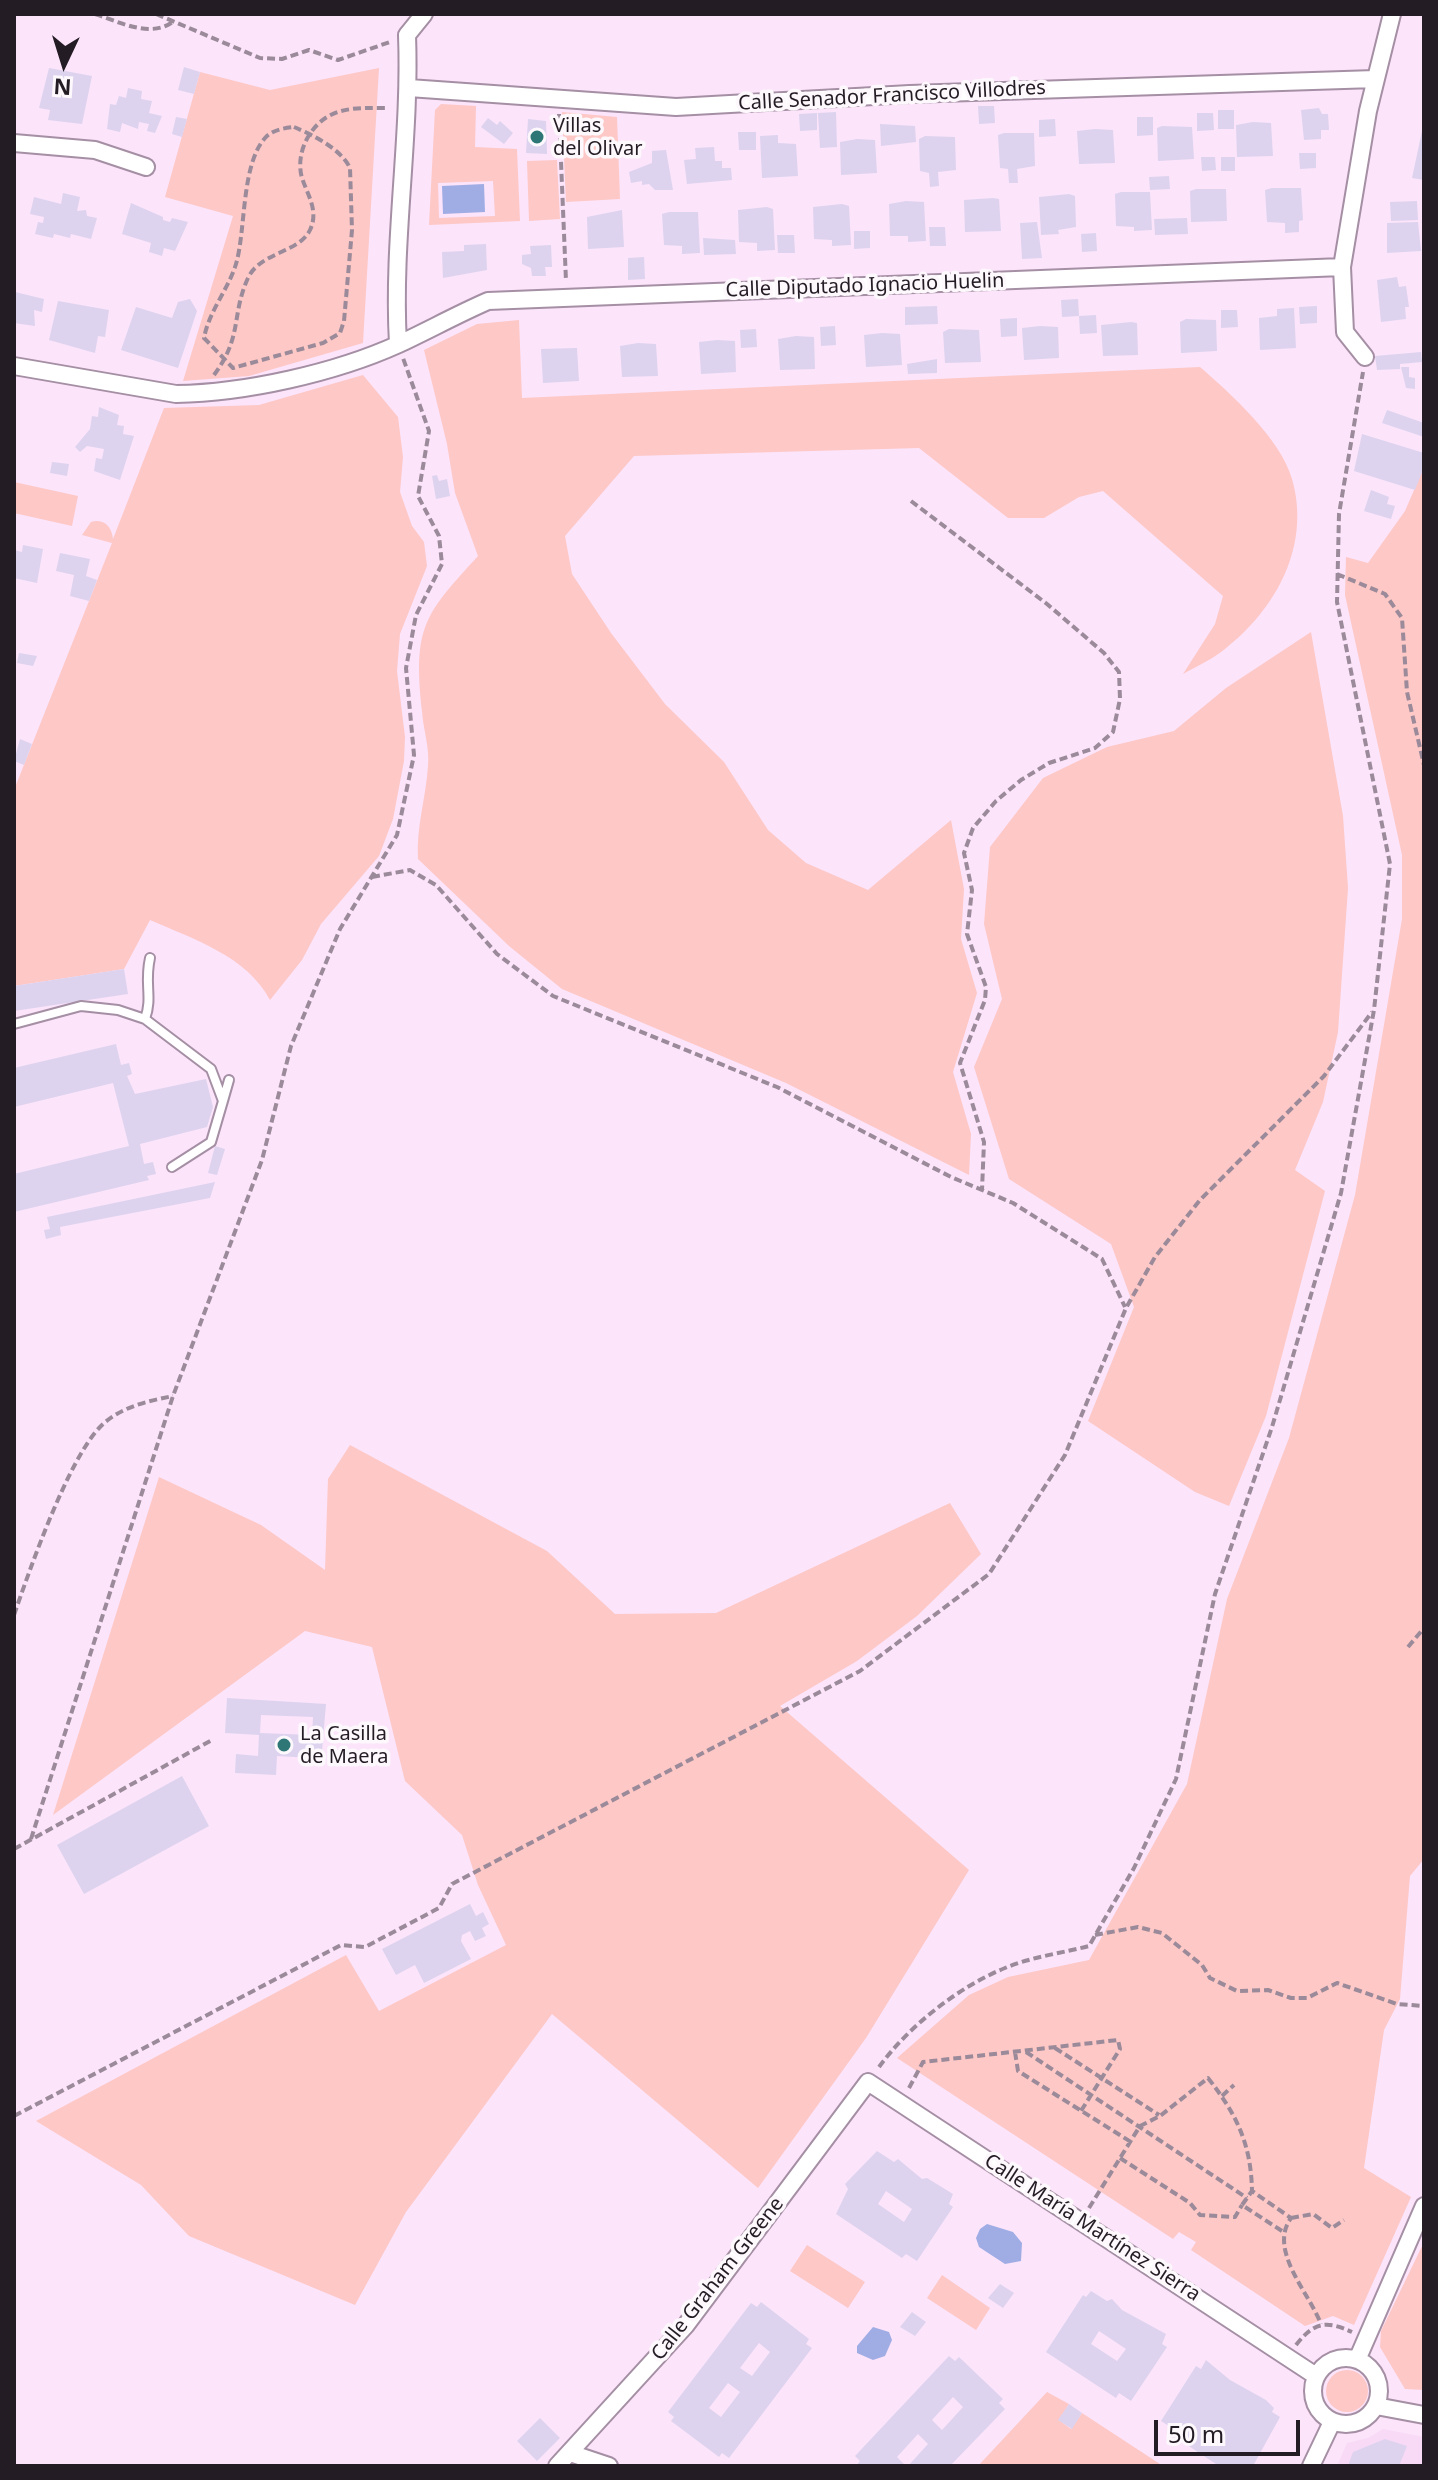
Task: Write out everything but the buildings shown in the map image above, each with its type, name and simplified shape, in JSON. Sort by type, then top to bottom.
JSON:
[{"type":"street","points":[[398,344],[395,299],[409,88],[407,35],[424,14]]},
{"type":"street","points":[[1365,357],[1345,332],[1342,267],[1375,79],[1392,14]]},
{"type":"street","name":"Calle Senador Francisco Villodres","points":[[409,88],[676,107],[910,94],[1375,79]]},
{"type":"street","points":[[14,143],[95,150],[146,167]]},
{"type":"street","name":"Calle Diputado Ignacio Huelin","points":[[14,366],[176,394],[203,394],[249,389],[398,344],[488,301],[1342,267]]},
{"type":"street","name":"Calle María Martínez Sierra","points":[[868,2082],[1316,2376]]},
{"type":"street","name":"Calle Graham Greene","points":[[557,2466],[686,2325],[868,2082]]},
{"type":"street","points":[[1357,2360],[1424,2206]]},
{"type":"street","points":[[1348,2358],[1357,2360],[1374,2374],[1379,2384],[1376,2406],[1370,2414],[1352,2424],[1332,2422],[1323,2416],[1312,2397],[1316,2376],[1329,2362],[1348,2358]]},
{"type":"street","points":[[1376,2406],[1424,2415]]},
{"type":"street","points":[[1311,2466],[1332,2422]]},
{"type":"street","points":[[570,2453],[609,2466]]},
{"type":"lane","points":[[145,1019],[150,1005],[145,978],[150,958]]},
{"type":"lane","points":[[14,1024],[81,1006],[118,1010],[145,1019],[211,1069],[223,1101]]},
{"type":"lane","points":[[172,1167],[211,1142],[229,1080]]},
{"type":"path","points":[[95,14],[143,29],[164,30],[174,21]]},
{"type":"path","points":[[156,14],[260,58],[282,59],[309,50],[338,60],[407,35]]},
{"type":"path","points":[[558,99],[567,297]]},
{"type":"path","points":[[203,394],[232,349],[248,277],[258,265],[309,233],[314,217],[313,205],[301,174],[300,161],[309,134],[327,115],[341,110],[408,108]]},
{"type":"path","points":[[294,127],[346,160],[350,168],[352,230],[340,333],[323,343],[233,368],[224,362],[204,338],[237,260],[240,224],[257,155],[265,137],[279,129],[294,127]]},
{"type":"path","points":[[31,1839],[173,1396],[262,1160],[291,1046],[340,929],[397,835],[414,755],[406,668],[416,615],[442,564],[439,536],[418,496],[429,431],[398,344]]},
{"type":"path","points":[[868,2082],[894,2045],[958,1994],[1005,1968],[1089,1946],[1134,1868],[1176,1779],[1215,1594],[1272,1427],[1341,1193],[1374,1010],[1390,864],[1337,602],[1339,514],[1365,357]]},
{"type":"path","points":[[911,501],[1047,604],[1104,653],[1119,672],[1120,699],[1113,732],[1095,748],[1049,763],[1021,780],[996,801],[973,828],[964,853],[972,890],[967,934],[986,987],[985,1000],[960,1063],[984,1142],[982,1190]]},
{"type":"path","points":[[1337,574],[1385,594],[1402,618],[1407,692],[1424,765]]},
{"type":"path","points":[[372,877],[410,870],[436,885],[497,954],[553,996],[777,1087],[1013,1203],[1102,1259],[1126,1308]]},
{"type":"path","points":[[14,2116],[341,1945],[365,1947],[439,1908],[452,1884],[860,1671],[989,1574],[1065,1455],[1126,1308],[1155,1257],[1200,1200],[1324,1076],[1374,1010]]},
{"type":"path","points":[[14,1615],[69,1477],[101,1426],[135,1404],[173,1396]]},
{"type":"path","points":[[1408,1647],[1424,1628]]},
{"type":"path","points":[[14,1849],[212,1740]]},
{"type":"path","points":[[1095,1935],[1138,1927],[1162,1933],[1202,1965],[1210,1978],[1237,1991],[1268,1990],[1291,1998],[1307,1998],[1337,1983],[1397,2004],[1424,2006]]},
{"type":"path","points":[[901,2104],[923,2062],[1118,2040],[1120,2049],[1081,2111]]},
{"type":"path","points":[[1053,2047],[1160,2116]]},
{"type":"path","points":[[1024,2051],[1247,2198]]},
{"type":"path","points":[[1015,2052],[1018,2071],[1131,2142]]},
{"type":"path","points":[[1081,2221],[1120,2158],[1131,2142],[1140,2126],[1160,2116],[1208,2078],[1234,2112],[1248,2141],[1252,2191],[1235,2217],[1200,2215],[1190,2203],[1120,2158]]},
{"type":"path","points":[[1222,2096],[1234,2085]]},
{"type":"path","points":[[1252,2191],[1291,2218],[1313,2214],[1332,2228],[1344,2220]]},
{"type":"path","points":[[1242,2205],[1282,2231]]},
{"type":"path","points":[[1291,2218],[1282,2231],[1282,2246],[1321,2324]]},
{"type":"path","points":[[1288,2356],[1308,2329],[1321,2324],[1331,2322],[1365,2338]]},
{"type":"shaded area","points":[[379,68],[363,343],[249,376],[183,381],[233,216],[165,197],[200,72],[270,90]]},
{"type":"shaded area","points":[[441,104],[476,106],[475,147],[517,149],[520,221],[429,225],[435,110]],"holes":[[[493,181],[495,216],[439,218],[438,183]]]},
{"type":"shaded area","points":[[562,112],[617,117],[620,199],[566,202]]},
{"type":"shaded area","points":[[557,160],[560,219],[529,221],[527,161]]},
{"type":"shaded area","points":[[519,320],[522,398],[1200,367],[1253,418],[1286,464],[1297,504],[1297,528],[1285,573],[1274,595],[1244,633],[1220,653],[1183,674],[1215,624],[1223,596],[1103,491],[1079,497],[1044,518],[1008,518],[919,448],[634,456],[565,536],[572,574],[611,633],[665,704],[724,762],[768,830],[806,863],[868,890],[951,820],[964,889],[961,939],[977,993],[953,1072],[971,1134],[969,1175],[786,1083],[562,989],[509,946],[418,859],[428,759],[420,683],[422,641],[434,609],[478,556],[455,493],[447,444],[424,350],[477,324]]},
{"type":"shaded area","points":[[363,375],[398,417],[403,457],[400,492],[412,526],[424,542],[427,566],[400,634],[397,671],[405,737],[404,761],[393,819],[379,856],[321,924],[302,960],[270,1000],[248,972],[233,960],[150,920],[124,969],[14,986],[14,790],[112,543],[82,535],[91,522],[100,521],[109,528],[113,539],[164,408],[259,405]]},
{"type":"shaded area","points":[[1424,467],[1424,1859],[1410,1876],[1400,1999],[1384,2030],[1364,2168],[1411,2197],[1354,2325],[1333,2316],[1305,2326],[1191,2250],[1196,2242],[1179,2232],[1173,2239],[897,2058],[969,1995],[1008,1977],[1089,1960],[1187,1784],[1227,1599],[1289,1438],[1355,1195],[1402,919],[1402,855],[1345,595],[1346,557],[1368,563],[1405,511]]},
{"type":"shaded area","points":[[14,482],[78,496],[72,526],[14,513]]},
{"type":"shaded area","points":[[1311,632],[1343,816],[1348,888],[1338,1032],[1323,1102],[1295,1170],[1325,1191],[1266,1416],[1229,1506],[1195,1492],[1088,1421],[1134,1307],[1111,1244],[1009,1179],[974,1067],[1002,999],[984,924],[990,847],[1043,778],[1107,747],[1174,731],[1226,688]]},
{"type":"shaded area","points":[[350,1445],[547,1551],[615,1614],[716,1613],[950,1503],[981,1554],[917,1616],[857,1661],[780,1706],[969,1870],[866,2038],[758,2188],[552,2014],[406,2212],[355,2305],[189,2236],[141,2185],[36,2121],[346,1955],[379,2011],[506,1945],[478,1885],[462,1835],[405,1781],[372,1647],[305,1631],[53,1815],[159,1477],[261,1525],[325,1570],[328,1479]]},
{"type":"shaded area","points":[[1424,2242],[1424,2390],[1405,2389],[1380,2347],[1381,2331]]},
{"type":"shaded area","points":[[807,2245],[865,2282],[848,2308],[790,2271]]},
{"type":"shaded area","points":[[942,2275],[990,2308],[976,2330],[927,2298]]},
{"type":"shaded area","points":[[1347,2370],[1362,2376],[1368,2391],[1362,2406],[1347,2412],[1332,2406],[1326,2391],[1332,2376]]},
{"type":"shaded area","points":[[1047,2392],[1069,2404],[1059,2420],[1071,2429],[1082,2413],[1163,2466],[978,2466]]},
{"type":"shaded area","points":[[1383,2429],[1424,2437],[1424,2466],[1337,2466],[1347,2443],[1368,2438]]},
{"type":"water","points":[[484,184],[485,212],[443,214],[442,186]]},
{"type":"water","points":[[987,2224],[1013,2232],[1022,2243],[1021,2261],[1005,2264],[979,2247],[976,2238],[980,2229]]},
{"type":"water","points":[[873,2327],[889,2332],[892,2340],[885,2356],[873,2360],[857,2353],[857,2346]]},
{"type":"place","name":"Villas del Olivar","points":[[537,137]]},
{"type":"place","name":"La Casilla de Maera","points":[[284,1745]]}]
